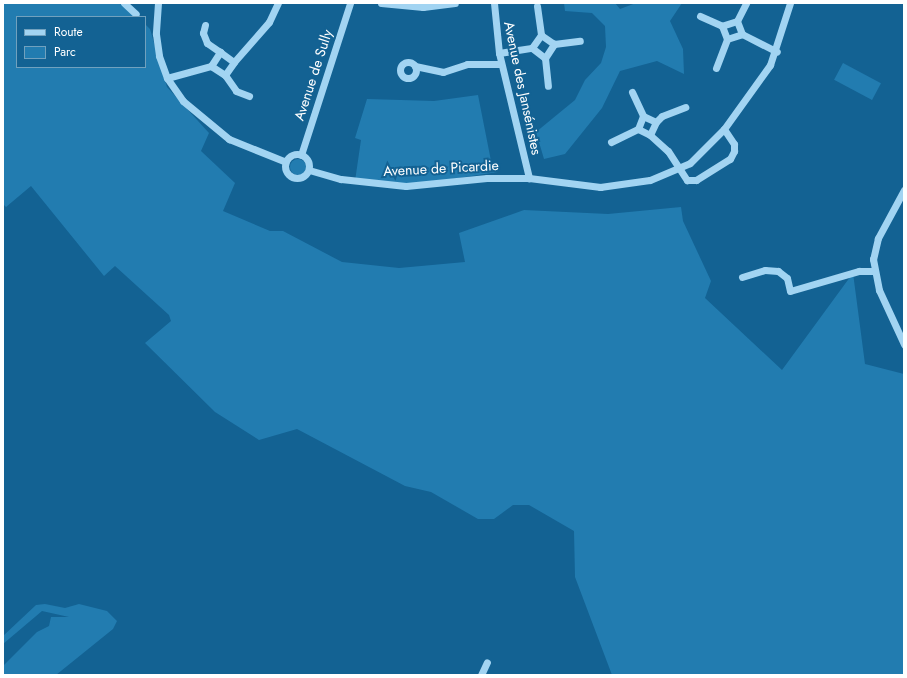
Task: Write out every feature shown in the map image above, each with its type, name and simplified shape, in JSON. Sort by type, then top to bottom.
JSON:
[{"type":"street","points":[[124,3],[136,14]]},
{"type":"street","points":[[158,3],[157,44],[167,78],[187,106],[219,133],[286,162]]},
{"type":"street","points":[[225,75],[234,62],[269,22],[278,3]]},
{"type":"street","name":"Avenue de Sully","points":[[301,155],[350,3]]},
{"type":"street","points":[[380,3],[423,7],[455,3]]},
{"type":"street","name":"Avenue des Jansénistes","points":[[494,3],[501,64],[529,178]]},
{"type":"street","points":[[722,26],[737,20],[746,3]]},
{"type":"street","name":"Avenue de Picardie","points":[[309,170],[377,185],[529,178],[600,187],[624,186],[677,169],[704,151],[724,129],[762,78],[776,52],[790,3]]},
{"type":"street","points":[[532,48],[541,35],[537,6]]},
{"type":"street","points":[[700,16],[722,26],[727,39],[716,68]]},
{"type":"street","points":[[737,20],[742,34],[776,52]]},
{"type":"street","points":[[205,25],[207,43],[234,62]]},
{"type":"street","points":[[727,39],[742,34]]},
{"type":"street","points":[[541,35],[554,44],[580,41]]},
{"type":"street","points":[[548,86],[545,58],[554,44]]},
{"type":"street","points":[[499,53],[532,48],[545,58]]},
{"type":"street","points":[[167,78],[211,66],[220,52]]},
{"type":"street","points":[[415,66],[443,72],[467,64],[501,64]]},
{"type":"street","points":[[211,66],[225,75],[236,91],[249,96]]},
{"type":"street","points":[[632,92],[643,116],[656,122]]},
{"type":"street","points":[[650,135],[656,122],[662,116],[685,107]]},
{"type":"street","points":[[611,142],[638,129],[643,116]]},
{"type":"street","points":[[638,129],[650,135],[668,151],[677,169],[688,180],[696,180],[730,159],[734,144],[724,129]]},
{"type":"street","points":[[301,155],[308,162],[309,170],[302,178],[294,178],[286,172],[286,162],[290,156],[301,155]]},
{"type":"street","points":[[904,190],[876,243],[874,271],[904,344]]},
{"type":"street","points":[[742,277],[765,270],[778,271],[787,278],[790,291],[859,271],[874,271]]},
{"type":"street","points":[[481,675],[487,662]]},
{"type":"green space","points":[[3,3],[123,3],[136,16],[16,16],[16,68],[146,68],[146,25],[150,29],[167,87],[209,133],[201,151],[235,183],[223,211],[270,231],[283,231],[342,262],[399,268],[465,262],[459,233],[524,210],[608,214],[681,207],[683,221],[711,281],[705,298],[782,370],[853,273],[865,364],[904,374],[904,675],[612,675],[575,577],[574,531],[529,505],[513,505],[494,519],[478,519],[431,492],[405,486],[297,429],[259,440],[215,412],[145,343],[171,321],[169,315],[115,266],[104,276],[31,186],[6,207],[3,204]]},
{"type":"green space","points":[[564,3],[615,3],[620,9],[636,3],[682,3],[670,21],[683,49],[684,74],[657,61],[620,71],[602,108],[565,154],[544,159],[536,132],[575,100],[585,80],[601,63],[606,47],[605,26],[592,13],[565,11]]},
{"type":"green space","points":[[843,63],[881,83],[872,100],[834,80]]},
{"type":"green space","points":[[478,95],[493,171],[498,172],[412,185],[355,181],[361,140],[355,138],[367,99],[434,101]]},
{"type":"green space","points":[[295,159],[301,159],[306,164],[304,173],[301,175],[295,175],[290,170],[290,164]]},
{"type":"green space","points":[[45,604],[65,608],[79,604],[107,611],[117,621],[113,629],[56,675],[3,675],[3,666],[37,632],[49,626],[51,617],[69,617],[42,611],[3,644],[3,636],[36,605]]}]
